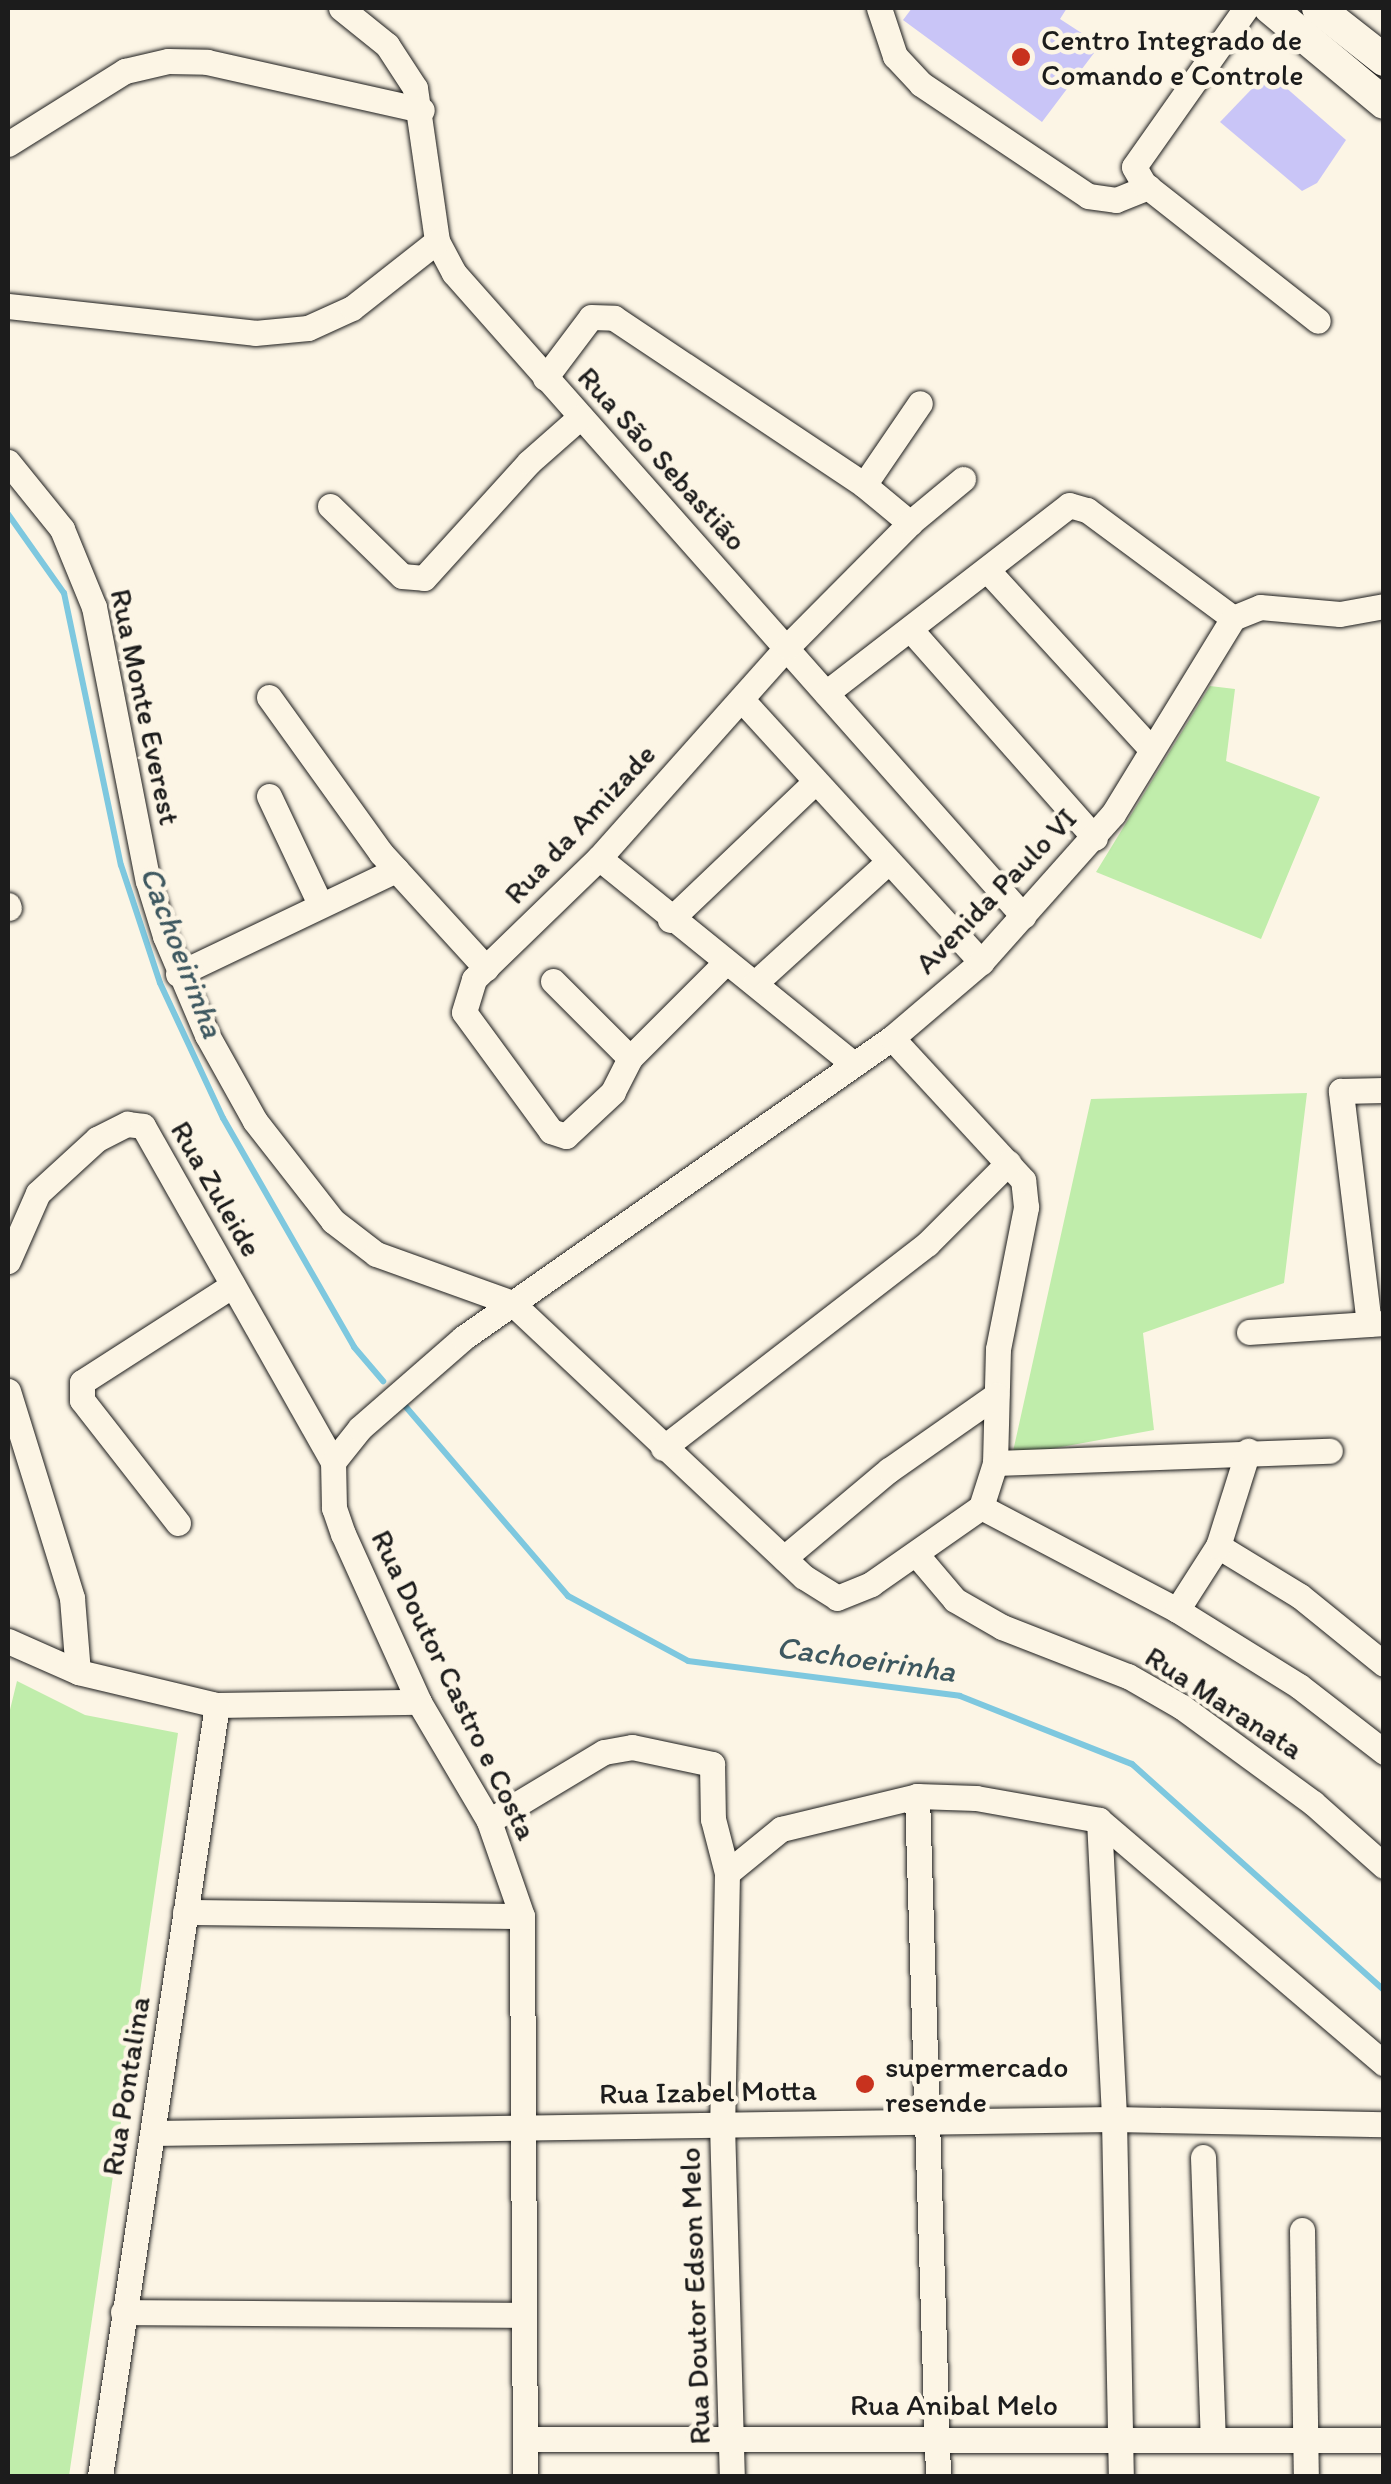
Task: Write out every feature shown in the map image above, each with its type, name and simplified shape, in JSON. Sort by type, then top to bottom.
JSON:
[{"type":"main road","points":[[1270,8],[1384,103]]},
{"type":"main road","points":[[1318,8],[1384,60]]},
{"type":"street","name":"Rua São Sebastião","points":[[341,8],[406,66],[422,110],[437,241],[454,273],[1023,916]]},
{"type":"street","points":[[879,8],[894,56],[921,84],[1088,196],[1116,200],[1148,188]]},
{"type":"street","points":[[1246,8],[1136,158],[1138,176],[1148,188],[1318,321]]},
{"type":"street","points":[[8,144],[112,78],[168,61],[207,62],[422,110]]},
{"type":"street","points":[[8,306],[255,333],[308,328],[352,308],[437,241]]},
{"type":"street","points":[[545,378],[592,317],[606,315],[864,485],[910,523]]},
{"type":"street","points":[[864,485],[920,403]]},
{"type":"street","points":[[330,506],[402,576],[424,578],[529,462],[580,416]]},
{"type":"street","name":"Rua Monte Everest","points":[[8,462],[62,529],[94,606],[148,881],[178,974],[255,1120],[333,1221],[376,1254],[512,1303]]},
{"type":"street","name":"Rua da Amizade","points":[[630,1058],[612,1092],[562,1136],[551,1131],[493,1054],[464,1003],[486,968],[599,858],[788,646],[910,523],[963,480]]},
{"type":"street","points":[[826,694],[989,572],[1050,514],[1069,505],[1087,510],[1233,618],[1260,606],[1340,614],[1382,610]]},
{"type":"street","points":[[989,572],[1151,749]]},
{"type":"street","name":"Avenida Paulo VI","points":[[512,1303],[892,1038],[981,962],[1094,838],[1233,618]]},
{"type":"street","points":[[910,629],[1094,838]]},
{"type":"street","points":[[269,697],[396,870],[486,968]]},
{"type":"street","points":[[742,700],[981,962]]},
{"type":"street","points":[[670,920],[814,783]]},
{"type":"street","points":[[269,796],[320,904]]},
{"type":"street","points":[[599,858],[670,920],[755,983],[853,1064]]},
{"type":"street","points":[[755,983],[888,862]]},
{"type":"street","points":[[178,974],[396,870]]},
{"type":"street","points":[[553,981],[630,1058],[725,963]]},
{"type":"street","points":[[332,1462],[360,1428],[512,1303],[784,1558],[837,1598],[871,1584],[980,1507],[995,1463],[996,1395],[1026,1207],[1023,1180],[892,1038]]},
{"type":"street","points":[[1249,1332],[1376,1323],[1341,1091],[1384,1090]]},
{"type":"street","name":"Rua Zuleide","points":[[8,1261],[38,1194],[97,1138],[137,1124],[151,1134],[332,1462]]},
{"type":"street","points":[[663,1448],[927,1244],[1008,1163]]},
{"type":"street","points":[[178,1524],[82,1400],[82,1382],[233,1285]]},
{"type":"street","points":[[8,1392],[72,1598],[78,1672]]},
{"type":"street","points":[[784,1558],[889,1470],[996,1395]]},
{"type":"street","points":[[995,1463],[1330,1451]]},
{"type":"street","points":[[1177,1610],[1218,1546],[1248,1452]]},
{"type":"street","name":"Rua Doutor Castro e Costa","points":[[332,1462],[332,1495],[343,1534],[420,1702],[488,1821],[522,1916],[526,2476]]},
{"type":"street","points":[[980,1507],[1177,1610],[1299,1686],[1384,1752]]},
{"type":"street","points":[[1218,1546],[1300,1596],[1384,1664]]},
{"type":"street","name":"Rua Maranata","points":[[916,1554],[955,1600],[1002,1627],[1128,1676],[1182,1707],[1314,1803],[1384,1866]]},
{"type":"street","points":[[8,1641],[78,1672],[217,1706],[420,1702]]},
{"type":"street","name":"Rua Pontalina","points":[[100,2476],[217,1706]]},
{"type":"street","name":"Rua Doutor Edson Melo","points":[[488,1821],[604,1752],[671,1752],[706,1759],[715,1777],[713,1819],[726,1873],[722,2124],[732,2476]]},
{"type":"street","points":[[726,1873],[781,1828],[917,1796],[976,1798],[1099,1820],[1384,2064]]},
{"type":"street","points":[[917,1796],[932,2121],[938,2476]]},
{"type":"street","points":[[1099,1820],[1114,2118],[1121,2476]]},
{"type":"street","points":[[185,1912],[522,1916]]},
{"type":"street","name":"Rua Izabel Motta","points":[[154,2132],[1114,2118],[1384,2124]]},
{"type":"street","points":[[1203,2157],[1213,2438]]},
{"type":"street","points":[[1302,2230],[1306,2476]]},
{"type":"street","points":[[123,2312],[524,2314]]},
{"type":"street","name":"Rua Anibal Melo","points":[[525,2439],[937,2436],[1384,2440]]},
{"type":"green space","points":[[1210,686],[1235,689],[1226,761],[1320,797],[1261,939],[1096,872]]},
{"type":"green space","points":[[1307,1093],[1284,1283],[1143,1333],[1154,1430],[1012,1456],[1091,1099]]},
{"type":"green space","points":[[17,1681],[85,1715],[178,1733],[69,2476],[8,2476],[8,1718]]},
{"type":"building","name":"Centro Integrado de Comando e Controle","points":[[912,8],[1067,8],[1060,19],[1100,45],[1042,122],[903,20]]},
{"type":"building","points":[[1268,72],[1346,140],[1317,183],[1302,191],[1220,122]]},
{"type":"waterway","name":"Cachoeirinha","points":[[8,514],[64,593],[121,865],[160,983],[223,1118],[354,1347],[383,1381]]},
{"type":"waterway","name":"Cachoeirinha","points":[[406,1407],[568,1596],[688,1661],[960,1696],[1132,1764],[1384,1990]]},
{"type":"place","name":"Centro Integrado de Comando e Controle","points":[[1021,57]]},
{"type":"place","name":"supermercado resende","points":[[865,2084]]}]
